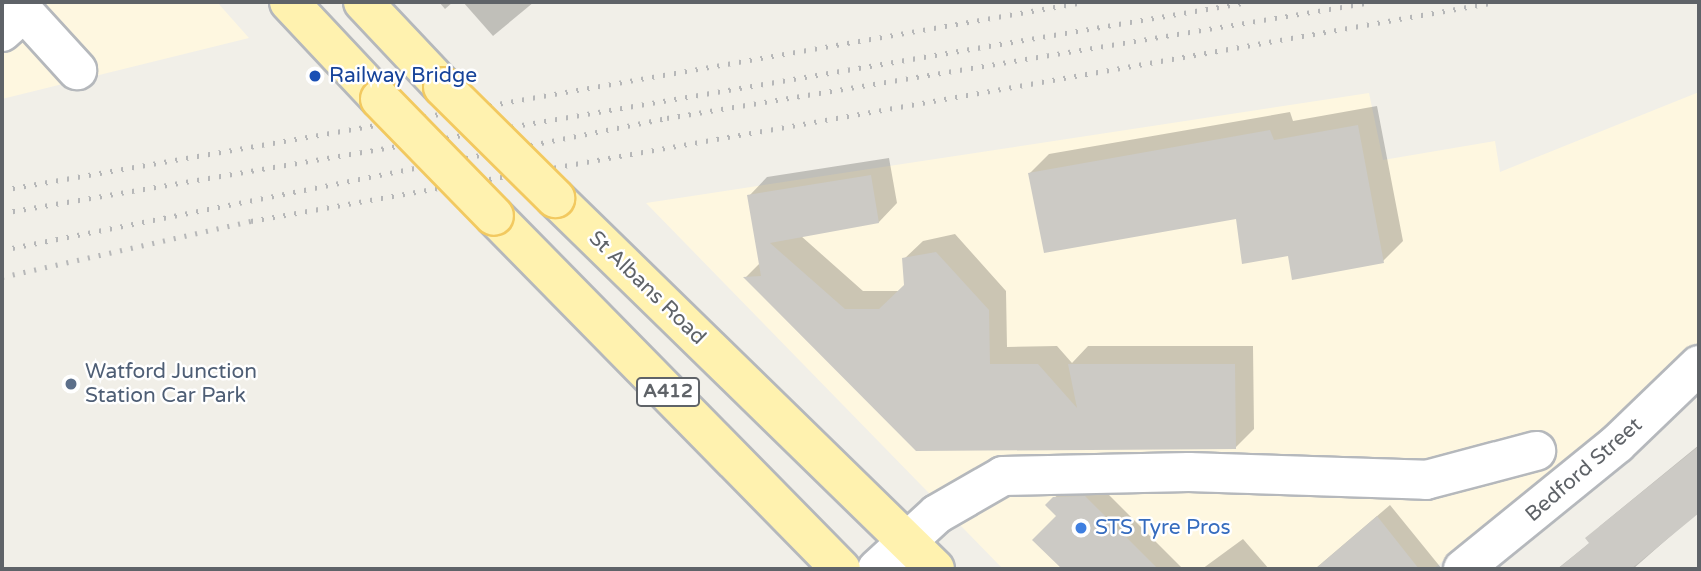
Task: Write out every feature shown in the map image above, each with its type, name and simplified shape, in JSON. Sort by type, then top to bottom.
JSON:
[{"type":"main road","name":"A412","points":[[289,2],[380,99],[841,569]]},
{"type":"main road","name":"St Albans Road","points":[[363,2],[443,87],[935,569]]},
{"type":"street","points":[[2,32],[24,12],[77,70]]},
{"type":"street","name":"Bedford Street","points":[[1463,569],[1617,444],[1699,365]]},
{"type":"street","points":[[877,569],[937,514],[1003,476],[1189,472],[1426,480],[1536,451]]},
{"type":"shaded area","points":[[2,2],[217,2],[249,38],[2,99]]},
{"type":"shaded area","points":[[1699,92],[1699,341],[1643,406],[1433,569],[1003,569],[646,203],[1369,93],[1383,160],[1495,141],[1500,172]]},
{"type":"building","points":[[1358,125],[1384,263],[1292,280],[1288,256],[1242,264],[1236,219],[1044,253],[1028,173],[1270,130],[1274,140]]},
{"type":"building","points":[[871,175],[879,223],[770,243],[845,309],[879,309],[904,285],[902,258],[936,252],[989,310],[990,364],[1038,364],[1077,408],[1068,364],[1235,364],[1236,449],[916,451],[743,277],[761,276],[747,195]]},
{"type":"building","points":[[1699,446],[1699,513],[1631,569],[1558,569],[1589,543],[1585,538]]},
{"type":"building","name":"STS Tyre Pros","points":[[1085,496],[1158,569],[1062,569],[1032,540],[1056,516],[1045,505],[1053,497]]},
{"type":"building","points":[[1377,516],[1419,569],[1315,569]]},
{"type":"railway","points":[[2,190],[1084,2]]},
{"type":"railway","points":[[2,213],[1248,2]]},
{"type":"railway","points":[[2,250],[667,118],[1372,2]]},
{"type":"railway","points":[[2,277],[251,221],[1496,2]]},
{"type":"place","name":"Railway Bridge","points":[[315,76]]},
{"type":"place","name":"Watford Junction Station Car Park","points":[[71,384]]},
{"type":"place","name":"STS Tyre Pros","points":[[1081,528]]}]
